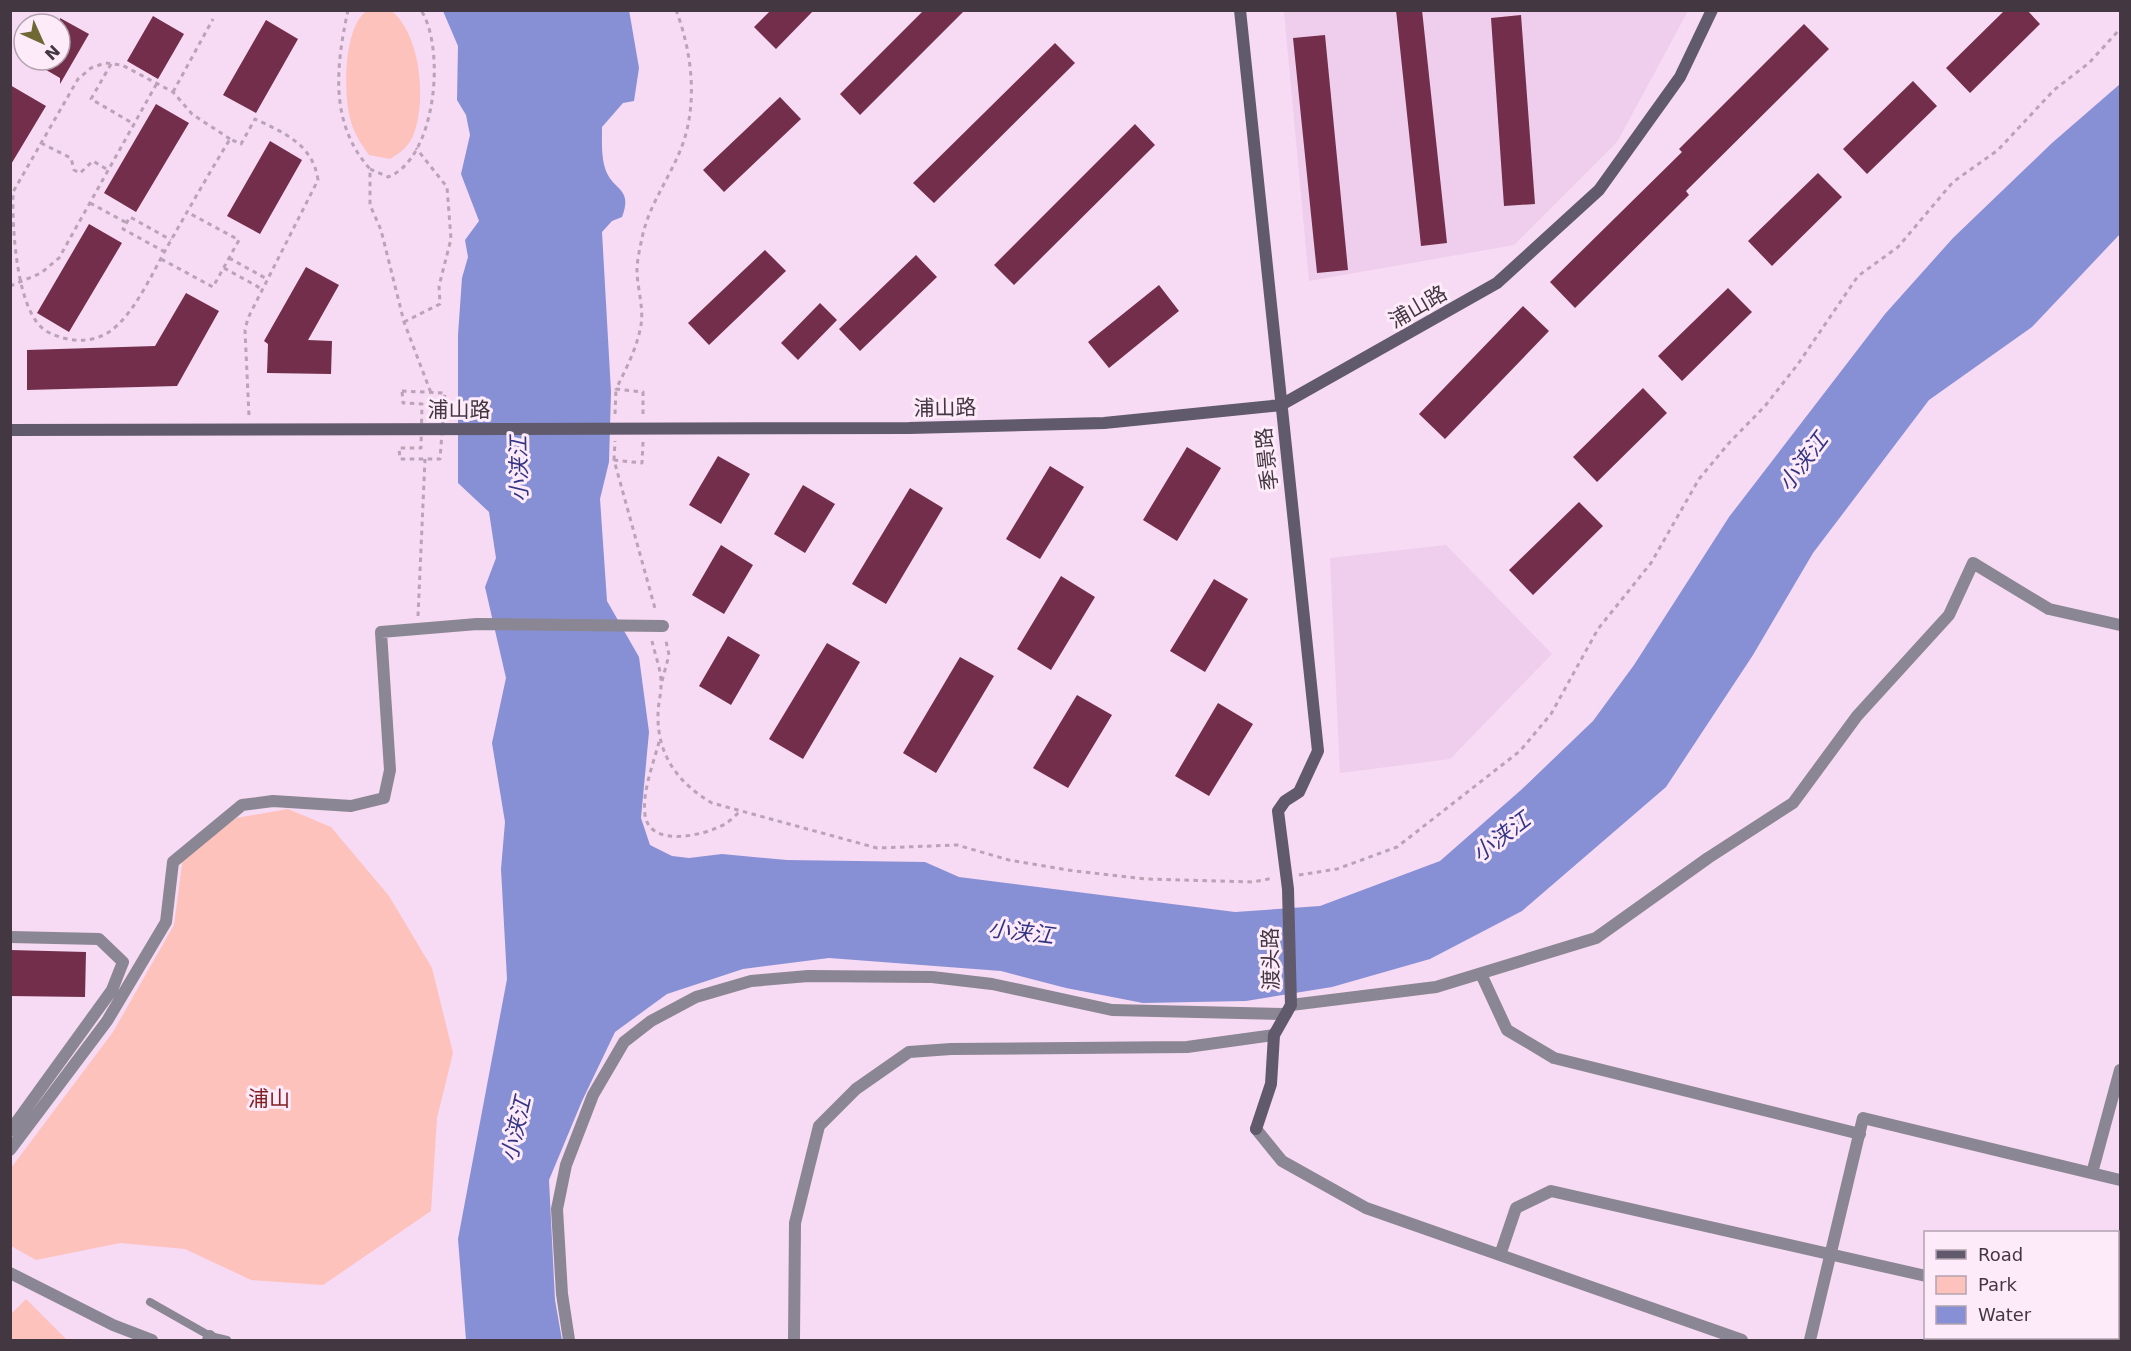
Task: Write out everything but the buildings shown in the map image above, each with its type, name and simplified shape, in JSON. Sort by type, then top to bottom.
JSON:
[{"type":"street","name":"季景路","points":[[1240,10],[1318,751],[1299,792],[1286,801],[1278,811],[1287,883]]},
{"type":"street","name":"浦山路","points":[[10,430],[909,428],[1104,423],[1281,405],[1497,283],[1582,206],[1599,190],[1680,77],[1712,10]]},
{"type":"street","points":[[569,1341],[562,1294],[557,1209],[566,1165],[593,1095],[624,1042],[651,1021],[696,996],[751,981],[808,976],[932,977],[992,984],[1112,1010],[1289,1010],[1436,987],[1596,938],[1708,858],[1793,803],[1857,716],[1949,615],[1973,563],[2049,609],[2121,625]]},
{"type":"street","points":[[10,1150],[107,1021],[166,922],[173,862],[242,805],[273,801],[351,806],[384,798],[390,770],[381,632],[417,631],[477,624],[648,624],[663,626]]},
{"type":"street","name":"渡头路","points":[[1287,883],[1289,1010],[1274,1035],[1271,1084],[1256,1129],[1282,1161],[1366,1208],[1500,1255]]},
{"type":"street","points":[[10,937],[99,939],[123,962],[112,990],[10,1131]]},
{"type":"street","points":[[1481,974],[1507,1029],[1554,1058],[1860,1134]]},
{"type":"street","points":[[794,1341],[795,1223],[819,1126],[856,1089],[909,1052],[951,1049],[1187,1047],[1274,1035]]},
{"type":"street","points":[[2092,1173],[2121,1070]]},
{"type":"street","points":[[1810,1341],[1863,1118],[2121,1180]]},
{"type":"street","points":[[1742,1341],[1500,1255],[1516,1208],[1551,1191],[1924,1276]]},
{"type":"street","points":[[10,1274],[113,1325],[152,1341]]},
{"type":"lane","points":[[150,1302],[209,1338],[227,1341]]},
{"type":"path","points":[[348,10],[342,37],[341,112],[348,139],[370,169],[388,177],[398,173],[406,166],[430,116],[434,69],[433,41],[421,10]]},
{"type":"path","points":[[676,10],[685,36],[689,62],[692,90],[689,117],[683,145],[647,218],[637,268],[642,323],[616,389],[643,392],[642,463],[614,460],[638,554],[663,626],[669,655],[661,684],[658,713],[659,741],[646,799],[645,817],[655,831],[671,837],[694,835],[726,824],[739,812]]},
{"type":"path","points":[[173,92],[213,19]]},
{"type":"path","points":[[659,741],[669,764],[690,790],[712,803],[877,848],[957,845],[1009,860],[1074,871],[1146,879],[1287,883],[1337,869],[1397,847],[1520,751],[1551,714],[1598,628],[1651,563],[1699,479],[1729,443],[1765,406],[1798,364],[1858,276],[1898,247],[1953,182],[1998,150],[2054,90],[2089,63],[2121,29]]},
{"type":"path","points":[[230,139],[141,293],[110,331],[92,339],[72,341],[40,328],[29,312],[21,282],[13,192],[78,79],[92,68],[111,64],[122,65],[173,92],[192,114],[241,144],[255,119],[307,149],[316,166],[318,180],[262,289],[245,330],[249,430]]},
{"type":"path","points":[[111,64],[91,99],[134,124]]},
{"type":"path","points":[[10,286],[41,273],[59,258],[157,83]]},
{"type":"path","points":[[41,143],[71,158],[74,170],[80,173],[93,161],[108,170]]},
{"type":"path","points":[[404,322],[440,304],[440,286],[451,239],[447,187],[416,148]]},
{"type":"path","points":[[370,169],[370,205],[381,230],[404,322],[431,393]]},
{"type":"path","points":[[90,203],[127,223]]},
{"type":"path","points":[[161,259],[213,287],[224,268],[239,240],[187,212]]},
{"type":"path","points":[[165,252],[123,229],[130,217],[171,240]]},
{"type":"path","points":[[229,258],[267,279]]},
{"type":"path","points":[[224,268],[262,289]]},
{"type":"path","points":[[440,459],[400,459],[399,448],[421,448],[422,430],[422,404],[403,403],[402,391],[445,393]]},
{"type":"path","points":[[417,631],[425,459]]},
{"type":"path","points":[[648,624],[661,684]]},
{"type":"shaded area","points":[[1284,11],[1688,11],[1617,142],[1514,245],[1309,281]]},
{"type":"shaded area","points":[[1446,545],[1552,654],[1450,759],[1340,773],[1330,558]]},
{"type":"green space","points":[[367,11],[392,11],[402,22],[415,52],[419,70],[420,105],[413,136],[403,149],[390,159],[369,155],[354,131],[348,111],[346,80],[349,46],[359,19]]},
{"type":"green space","name":"浦山","points":[[288,809],[331,827],[389,896],[432,968],[453,1053],[437,1118],[431,1211],[323,1285],[251,1280],[185,1249],[120,1243],[36,1260],[11,1246],[11,1168],[113,1032],[174,925],[183,857],[236,818]]},
{"type":"green space","points":[[26,1299],[67,1340],[11,1340],[11,1314]]},
{"type":"water","name":"小浃江","points":[[629,10],[639,68],[634,101],[623,103],[602,127],[604,166],[609,178],[624,195],[625,208],[622,217],[612,221],[602,232],[611,392],[609,462],[600,499],[607,601],[639,657],[649,732],[641,818],[650,845],[672,856],[689,858],[722,854],[787,860],[925,862],[959,877],[1235,912],[1320,906],[1440,861],[1521,790],[1593,721],[1634,665],[1729,517],[1885,314],[1953,238],[2052,143],[2120,84],[2120,234],[2032,327],[1929,400],[1813,553],[1753,655],[1666,787],[1522,911],[1430,959],[1332,987],[1246,1001],[1143,1003],[1066,988],[1001,971],[829,958],[743,969],[667,994],[615,1032],[582,1101],[549,1180],[555,1300],[562,1340],[466,1340],[458,1239],[507,979],[501,869],[505,822],[492,743],[506,678],[485,587],[496,558],[489,512],[458,483],[458,335],[462,278],[468,257],[465,240],[479,221],[461,174],[470,135],[466,115],[457,100],[458,46],[443,11]]}]
